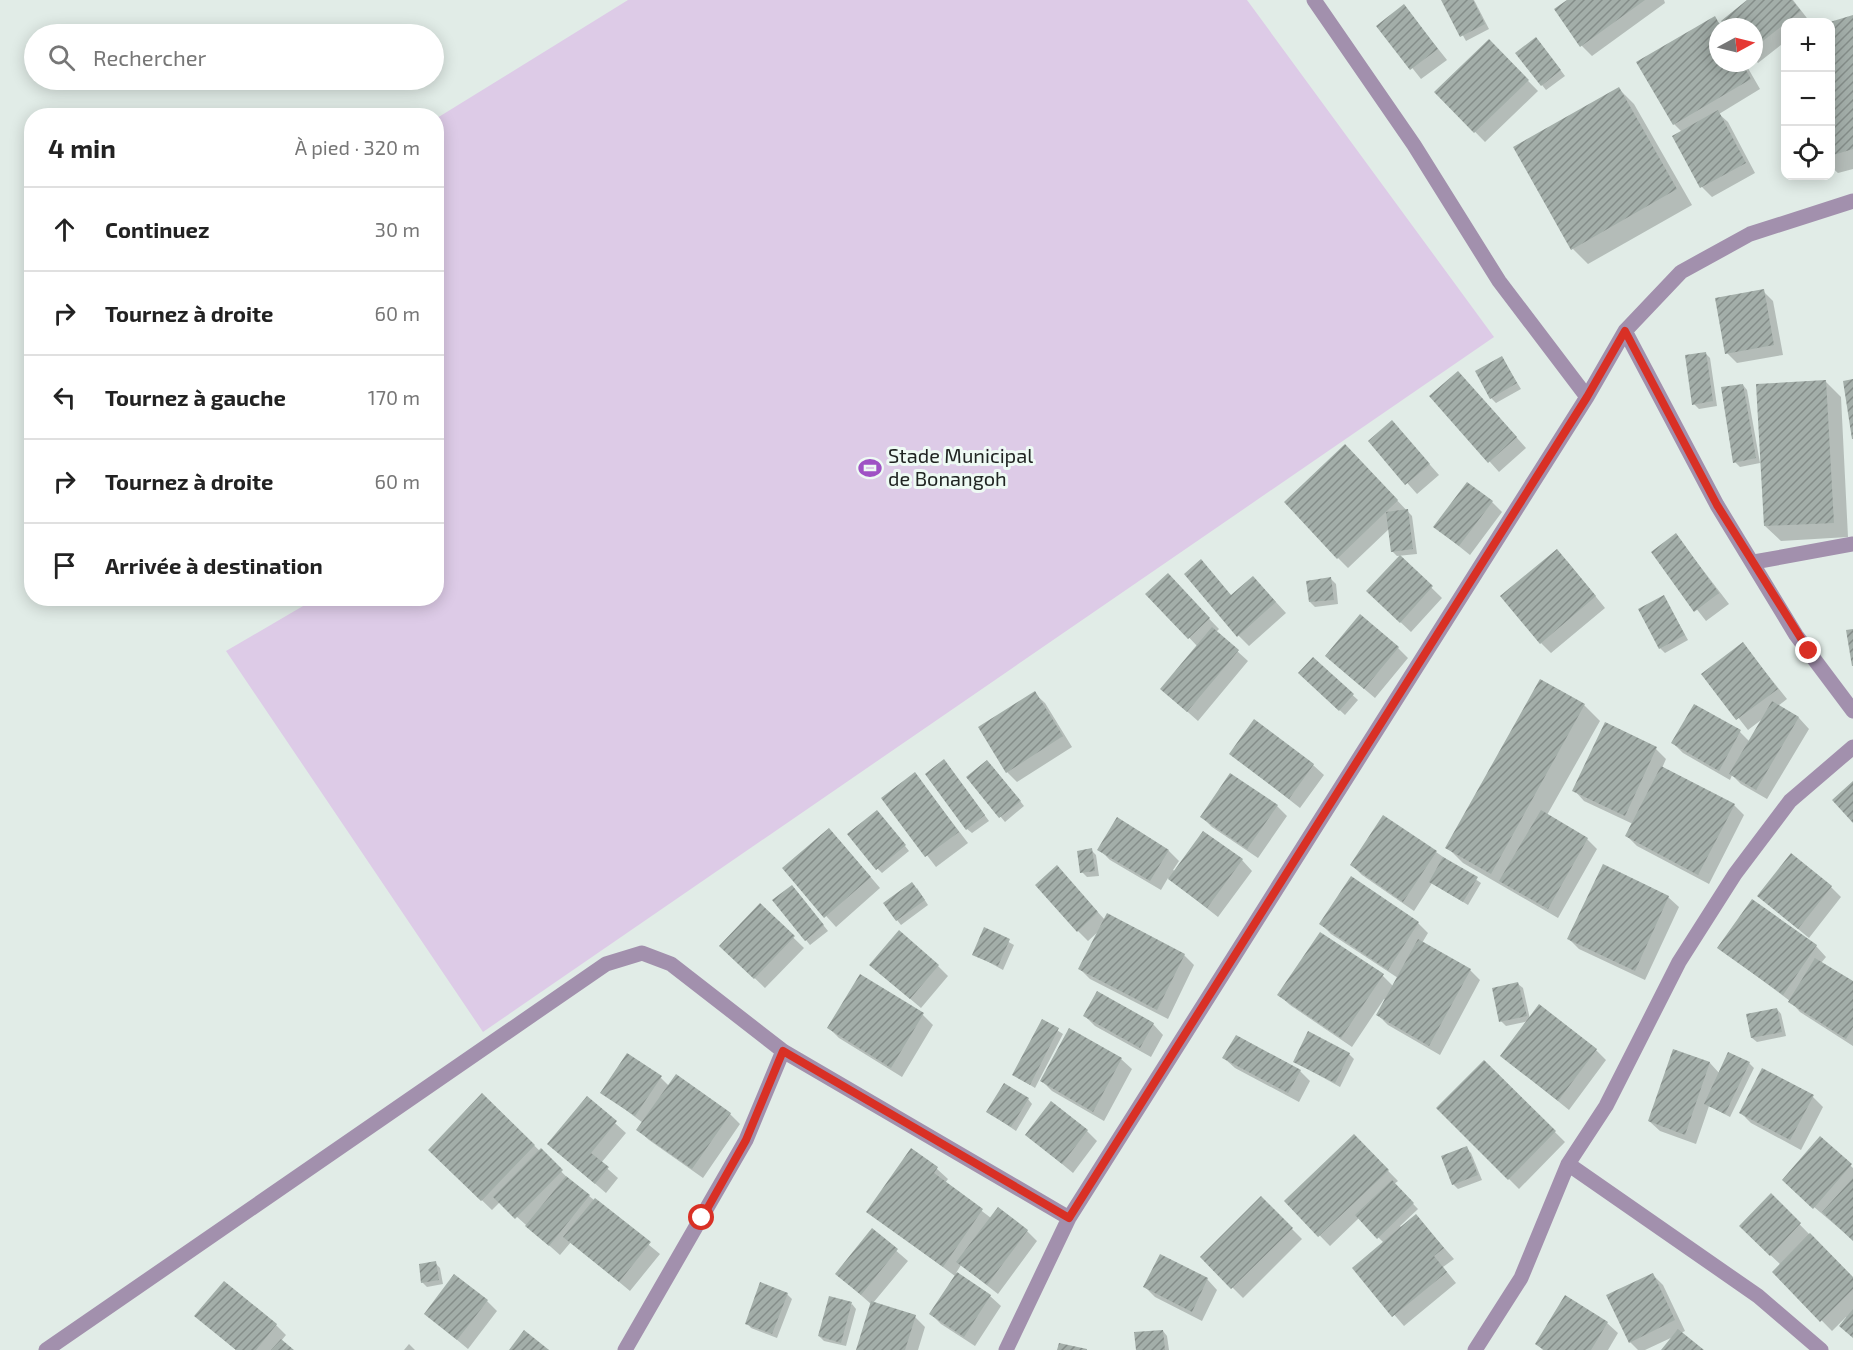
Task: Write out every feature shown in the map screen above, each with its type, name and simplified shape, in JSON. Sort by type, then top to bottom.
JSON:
[{"type":"street","points":[[1314,0],[1414,145],[1499,281],[1587,397]]},
{"type":"street","points":[[1006,1350],[1069,1218],[1587,397],[1625,331],[1681,272],[1750,234],[1853,201]]},
{"type":"street","points":[[1625,331],[1717,505],[1754,562],[1796,635],[1853,711]]},
{"type":"street","points":[[1754,562],[1853,544]]},
{"type":"street","points":[[1474,1350],[1521,1278],[1568,1164],[1606,1106],[1679,962],[1735,874],[1790,801],[1853,747]]},
{"type":"street","points":[[46,1350],[606,964],[642,953],[671,964],[783,1051],[1069,1218]]},
{"type":"street","points":[[625,1350],[746,1140],[783,1051]]},
{"type":"street","points":[[1568,1164],[1758,1296],[1821,1350]]},
{"type":"shaded area","name":"Stade Municipal de Bonangoh","points":[[628,0],[1247,0],[1494,337],[483,1032],[226,651],[303,606],[444,606],[444,114]]},
{"type":"building","points":[[1441,0],[1473,0],[1485,24],[1460,37]]},
{"type":"building","points":[[1567,0],[1645,0],[1580,47],[1554,9]]},
{"type":"building","points":[[1747,0],[1792,0],[1801,11],[1792,18],[1781,18],[1781,27],[1763,41],[1763,18],[1725,18]]},
{"type":"building","points":[[1404,4],[1438,49],[1410,70],[1376,26]]},
{"type":"building","points":[[1853,15],[1853,149],[1835,154],[1835,72],[1835,20]]},
{"type":"building","points":[[1709,19],[1709,72],[1747,72],[1751,79],[1673,125],[1636,62]]},
{"type":"building","points":[[1536,37],[1561,70],[1541,86],[1515,53]]},
{"type":"building","points":[[1489,39],[1529,80],[1474,133],[1434,92]]},
{"type":"building","points":[[1619,87],[1677,189],[1571,250],[1513,147]]},
{"type":"building","points":[[1718,110],[1746,163],[1700,188],[1672,136]]},
{"type":"building","points":[[1764,289],[1774,345],[1725,354],[1715,298]]},
{"type":"building","points":[[1706,352],[1713,401],[1692,405],[1685,355]]},
{"type":"building","points":[[1502,356],[1517,383],[1490,399],[1475,371]]},
{"type":"building","points":[[1458,371],[1517,437],[1488,463],[1429,396]]},
{"type":"building","points":[[1853,379],[1853,439],[1852,439],[1843,381]]},
{"type":"building","points":[[1826,380],[1834,523],[1764,526],[1756,384]]},
{"type":"building","points":[[1743,384],[1756,458],[1733,463],[1721,387]]},
{"type":"building","points":[[1392,420],[1430,464],[1405,485],[1368,441]]},
{"type":"building","points":[[1345,444],[1398,500],[1337,559],[1284,502]]},
{"type":"building","points":[[1467,482],[1493,501],[1459,546],[1433,527]]},
{"type":"building","points":[[1408,509],[1413,549],[1391,552],[1386,512]]},
{"type":"building","points":[[1676,533],[1719,593],[1694,612],[1651,552]]},
{"type":"building","points":[[1557,549],[1596,596],[1540,644],[1500,596]]},
{"type":"building","points":[[1400,555],[1433,586],[1400,623],[1366,591]]},
{"type":"building","points":[[1201,559],[1231,595],[1253,576],[1276,602],[1237,637],[1184,574]]},
{"type":"building","points":[[1168,573],[1210,618],[1188,639],[1145,594]]},
{"type":"building","points":[[1331,577],[1334,600],[1309,602],[1306,581]]},
{"type":"building","points":[[1664,595],[1685,635],[1659,649],[1638,609]]},
{"type":"building","points":[[1360,614],[1399,647],[1364,689],[1325,656]]},
{"type":"building","points":[[1212,627],[1239,650],[1187,712],[1160,689]]},
{"type":"building","points":[[1853,629],[1853,666],[1852,666],[1846,630]]},
{"type":"building","points":[[1743,642],[1778,689],[1736,720],[1701,674]]},
{"type":"building","points":[[1313,657],[1354,694],[1339,711],[1298,673]]},
{"type":"building","points":[[1540,679],[1585,704],[1491,874],[1445,848]]},
{"type":"building","points":[[1035,691],[1063,736],[1006,773],[978,727]]},
{"type":"building","points":[[1772,701],[1799,717],[1756,790],[1729,774]]},
{"type":"building","points":[[1694,704],[1741,730],[1719,771],[1671,743]]},
{"type":"building","points":[[1254,719],[1314,764],[1289,799],[1229,754]]},
{"type":"building","points":[[1605,722],[1657,747],[1625,816],[1572,791]]},
{"type":"building","points":[[944,759],[985,815],[966,830],[925,774]]},
{"type":"building","points":[[987,760],[1021,801],[999,818],[966,777]]},
{"type":"building","points":[[1661,766],[1735,804],[1698,875],[1625,836]]},
{"type":"building","points":[[915,772],[959,832],[925,857],[881,798]]},
{"type":"building","points":[[1230,773],[1278,805],[1247,849],[1200,817]]},
{"type":"building","points":[[1853,781],[1853,823],[1832,800]]},
{"type":"building","points":[[877,810],[906,845],[876,870],[847,834]]},
{"type":"building","points":[[1541,810],[1588,838],[1548,909],[1499,881]]},
{"type":"building","points":[[1383,815],[1437,851],[1403,902],[1350,865]]},
{"type":"building","points":[[1117,817],[1169,850],[1150,881],[1097,850]]},
{"type":"building","points":[[829,828],[871,877],[824,918],[782,868]]},
{"type":"building","points":[[1203,831],[1243,859],[1207,908],[1168,879]]},
{"type":"building","points":[[1092,848],[1095,871],[1080,873],[1077,851]]},
{"type":"building","points":[[1791,853],[1832,886],[1798,929],[1757,896]]},
{"type":"building","points":[[1443,857],[1478,877],[1463,902],[1429,882]]},
{"type":"building","points":[[1603,864],[1669,896],[1635,971],[1567,939]]},
{"type":"building","points":[[1057,865],[1098,912],[1077,932],[1035,885]]},
{"type":"building","points":[[1351,876],[1419,922],[1388,970],[1319,924]]},
{"type":"building","points":[[912,882],[925,900],[896,921],[883,903]]},
{"type":"building","points":[[792,885],[824,925],[805,941],[772,900]]},
{"type":"building","points":[[1752,899],[1817,945],[1783,995],[1717,948]]},
{"type":"building","points":[[760,903],[795,936],[754,979],[719,946]]},
{"type":"building","points":[[1107,913],[1185,954],[1157,1010],[1078,969]]},
{"type":"building","points":[[984,927],[1010,939],[998,966],[972,955]]},
{"type":"building","points":[[899,930],[939,965],[910,999],[869,965]]},
{"type":"building","points":[[1320,932],[1384,974],[1341,1038],[1277,995]]},
{"type":"building","points":[[1418,939],[1471,969],[1429,1046],[1376,1015]]},
{"type":"building","points":[[1815,958],[1853,981],[1853,1027],[1846,1039],[1788,1002]]},
{"type":"building","points":[[860,974],[924,1013],[891,1068],[827,1028]]},
{"type":"building","points":[[1518,982],[1527,1016],[1499,1022],[1492,988]]},
{"type":"building","points":[[1097,991],[1154,1023],[1140,1048],[1083,1016]]},
{"type":"building","points":[[1539,1004],[1597,1049],[1558,1101],[1500,1056]]},
{"type":"building","points":[[1777,1008],[1782,1032],[1751,1038],[1746,1014]]},
{"type":"building","points":[[1042,1019],[1059,1028],[1030,1085],[1012,1075]]},
{"type":"building","points":[[1069,1028],[1122,1058],[1093,1112],[1040,1081]]},
{"type":"building","points":[[1308,1031],[1350,1053],[1335,1083],[1293,1062]]},
{"type":"building","points":[[1236,1035],[1301,1070],[1288,1093],[1222,1058]]},
{"type":"building","points":[[1673,1049],[1710,1062],[1685,1135],[1648,1121]]},
{"type":"building","points":[[1728,1052],[1750,1062],[1725,1114],[1704,1104]]},
{"type":"building","points":[[627,1053],[662,1076],[635,1116],[600,1093]]},
{"type":"building","points":[[1484,1060],[1556,1131],[1508,1180],[1436,1108]]},
{"type":"building","points":[[1762,1068],[1814,1095],[1790,1140],[1739,1113]]},
{"type":"building","points":[[676,1074],[731,1113],[692,1169],[636,1130]]},
{"type":"building","points":[[1004,1083],[1029,1098],[1011,1127],[986,1112]]},
{"type":"building","points":[[482,1093],[535,1145],[481,1201],[428,1150]]},
{"type":"building","points":[[587,1096],[617,1121],[591,1153],[609,1167],[595,1184],[547,1144]]},
{"type":"building","points":[[1051,1101],[1088,1130],[1062,1164],[1025,1135]]},
{"type":"building","points":[[1354,1134],[1389,1170],[1318,1237],[1284,1201]]},
{"type":"building","points":[[1820,1136],[1852,1164],[1813,1209],[1782,1180]]},
{"type":"building","points":[[1467,1146],[1478,1175],[1452,1185],[1441,1156]]},
{"type":"building","points":[[541,1148],[563,1170],[515,1219],[493,1197]]},
{"type":"building","points":[[911,1148],[938,1167],[934,1173],[983,1209],[943,1267],[866,1212]]},
{"type":"building","points":[[566,1176],[590,1195],[549,1246],[525,1226]]},
{"type":"building","points":[[1853,1178],[1853,1241],[1822,1212]]},
{"type":"building","points":[[1392,1180],[1414,1203],[1377,1239],[1355,1215]]},
{"type":"building","points":[[1771,1193],[1801,1223],[1770,1256],[1739,1226]]},
{"type":"building","points":[[1261,1196],[1293,1228],[1231,1289],[1200,1257]]},
{"type":"building","points":[[595,1198],[651,1242],[619,1282],[563,1237]]},
{"type":"building","points":[[998,1207],[1028,1230],[987,1285],[956,1262]]},
{"type":"building","points":[[1416,1214],[1444,1248],[1434,1256],[1447,1272],[1392,1317],[1352,1268]]},
{"type":"building","points":[[872,1228],[898,1249],[861,1295],[835,1274]]},
{"type":"building","points":[[1810,1233],[1853,1277],[1853,1289],[1820,1322],[1772,1272]]},
{"type":"building","points":[[1160,1254],[1208,1278],[1192,1312],[1143,1287]]},
{"type":"building","points":[[436,1261],[439,1280],[421,1283],[419,1264]]},
{"type":"building","points":[[957,1272],[991,1295],[964,1337],[929,1314]]},
{"type":"building","points":[[1653,1273],[1675,1320],[1629,1343],[1606,1295]]},
{"type":"building","points":[[454,1274],[488,1300],[457,1340],[424,1314]]},
{"type":"building","points":[[224,1281],[277,1324],[256,1350],[236,1350],[194,1316]]},
{"type":"building","points":[[760,1282],[788,1293],[772,1334],[745,1324]]},
{"type":"building","points":[[1565,1295],[1608,1322],[1591,1350],[1544,1350],[1535,1344]]},
{"type":"building","points":[[829,1296],[852,1302],[841,1343],[818,1336]]},
{"type":"building","points":[[871,1301],[916,1315],[905,1350],[856,1350]]},
{"type":"building","points":[[1853,1309],[1853,1338],[1839,1326]]},
{"type":"building","points":[[1678,1329],[1704,1350],[1661,1350]]},
{"type":"building","points":[[524,1330],[549,1350],[509,1350]]},
{"type":"building","points":[[1163,1330],[1165,1350],[1136,1350],[1134,1332]]},
{"type":"building","points":[[281,1339],[294,1350],[271,1350]]},
{"type":"building","points":[[1059,1343],[1087,1349],[1087,1350],[1057,1350]]},
{"type":"place","name":"Stade Municipal de Bonangoh","points":[[870,468]]},
{"type":"route","points":[[702,1218],[746,1140],[783,1051],[1069,1218],[1587,397],[1625,331],[1670,411],[1717,505],[1754,562],[1796,635],[1809,651]]}]
